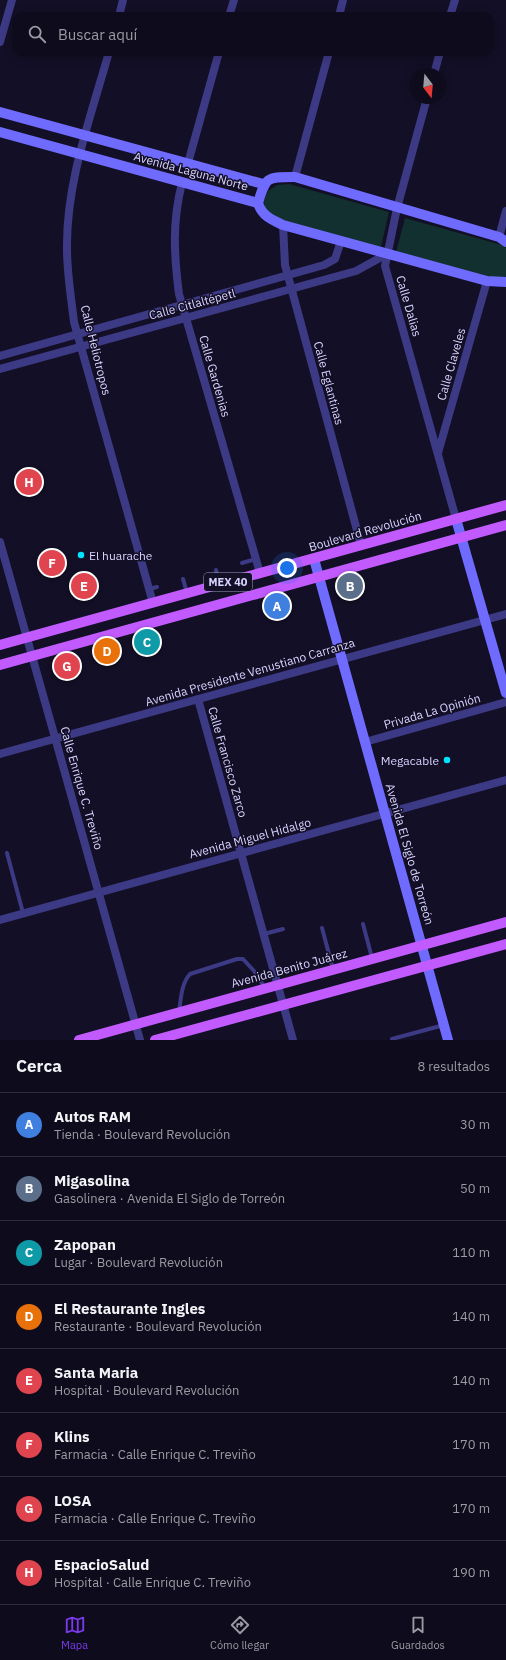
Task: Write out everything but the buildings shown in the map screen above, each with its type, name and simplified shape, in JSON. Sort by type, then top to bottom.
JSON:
[{"type":"main road","name":"Boulevard Revolución","points":[[0,645],[506,505]]},
{"type":"main road","name":"MEX 40","points":[[0,665],[506,525]]},
{"type":"main road","name":"Avenida Benito Juárez","points":[[80,1040],[506,922]]},
{"type":"main road","points":[[155,1040],[506,944]]},
{"type":"street","points":[[0,42],[12,0]]},
{"type":"street","points":[[120,12],[123,0]]},
{"type":"street","points":[[230,12],[234,0]]},
{"type":"street","points":[[340,12],[343,0]]},
{"type":"street","points":[[451,12],[455,0]]},
{"type":"street","name":"Calle Heliotropos","points":[[108,56],[80,154],[70,210],[67,247],[68,276],[77,334],[153,603]]},
{"type":"street","points":[[188,163],[218,56]]},
{"type":"street","points":[[295,178],[328,56]]},
{"type":"street","points":[[436,68],[439,56]]},
{"type":"street","name":"Calle Dalias","points":[[426,104],[397,208],[385,266],[456,519]]},
{"type":"street","name":"Avenida Laguna Norte","points":[[0,112],[263,184],[268,180],[280,177],[295,178],[502,240]]},
{"type":"street","name":"Avenida Laguna Norte","points":[[0,132],[258,203],[260,209],[268,218],[283,225],[487,281],[506,282]]},
{"type":"street","name":"Calle Gardenias","points":[[182,182],[176,204],[175,250],[179,294],[260,573]]},
{"type":"street","points":[[258,203],[263,184]]},
{"type":"street","points":[[502,240],[506,211]]},
{"type":"street","name":"Calle Eglantinas","points":[[283,225],[285,265],[361,545]]},
{"type":"street","name":"Calle Citlaltépetl","points":[[0,356],[330,262],[335,259],[338,254],[341,241]]},
{"type":"street","name":"Calle Citlaltépetl","points":[[0,369],[356,271],[387,254]]},
{"type":"street","name":"Calle Claveles","points":[[438,454],[487,281]]},
{"type":"street","points":[[456,519],[506,693]]},
{"type":"street","name":"Calle Enrique C. Treviño","points":[[0,542],[140,1040]]},
{"type":"street","name":"Avenida El Siglo de Torreón","points":[[314,559],[448,1040]]},
{"type":"street","name":"Avenida Presidente Venustiano Carranza","points":[[0,754],[506,614]]},
{"type":"street","name":"Calle Francisco Zarco","points":[[198,699],[293,1040]]},
{"type":"street","name":"Privada La Opinión","points":[[365,742],[506,702]]},
{"type":"street","name":"Avenida Miguel Hidalgo","points":[[0,920],[506,780]]},
{"type":"lane","points":[[242,563],[256,559]]},
{"type":"lane","points":[[216,570],[220,584]]},
{"type":"lane","points":[[183,580],[187,593]]},
{"type":"lane","points":[[149,589],[157,586]]},
{"type":"lane","points":[[7,853],[23,913]]},
{"type":"lane","points":[[363,924],[372,959]]},
{"type":"lane","points":[[322,928],[333,970]]},
{"type":"lane","points":[[264,935],[283,929]]},
{"type":"lane","points":[[178,1012],[183,986],[186,978],[190,974],[237,959],[243,959],[248,963],[265,989]]},
{"type":"lane","points":[[392,1039],[444,1025]]},
{"type":"green space","points":[[289,184],[389,212],[380,251],[282,225],[265,210],[264,201],[268,191],[277,185]]},
{"type":"green space","points":[[405,218],[502,245],[506,248],[506,277],[500,280],[395,256]]},
{"type":"place","name":"EspacioSalud","points":[[29,482]]},
{"type":"place","name":"El huarache","points":[[81,555]]},
{"type":"place","name":"Klins","points":[[52,563]]},
{"type":"place","name":"Santa Maria","points":[[84,586]]},
{"type":"place","name":"Migasolina","points":[[350,586]]},
{"type":"place","name":"Autos RAM","points":[[277,606]]},
{"type":"place","name":"Zapopan","points":[[147,642]]},
{"type":"place","name":"El Restaurante Ingles","points":[[107,651]]},
{"type":"place","name":"LOSA","points":[[67,666]]},
{"type":"place","name":"Megacable","points":[[447,760]]}]
